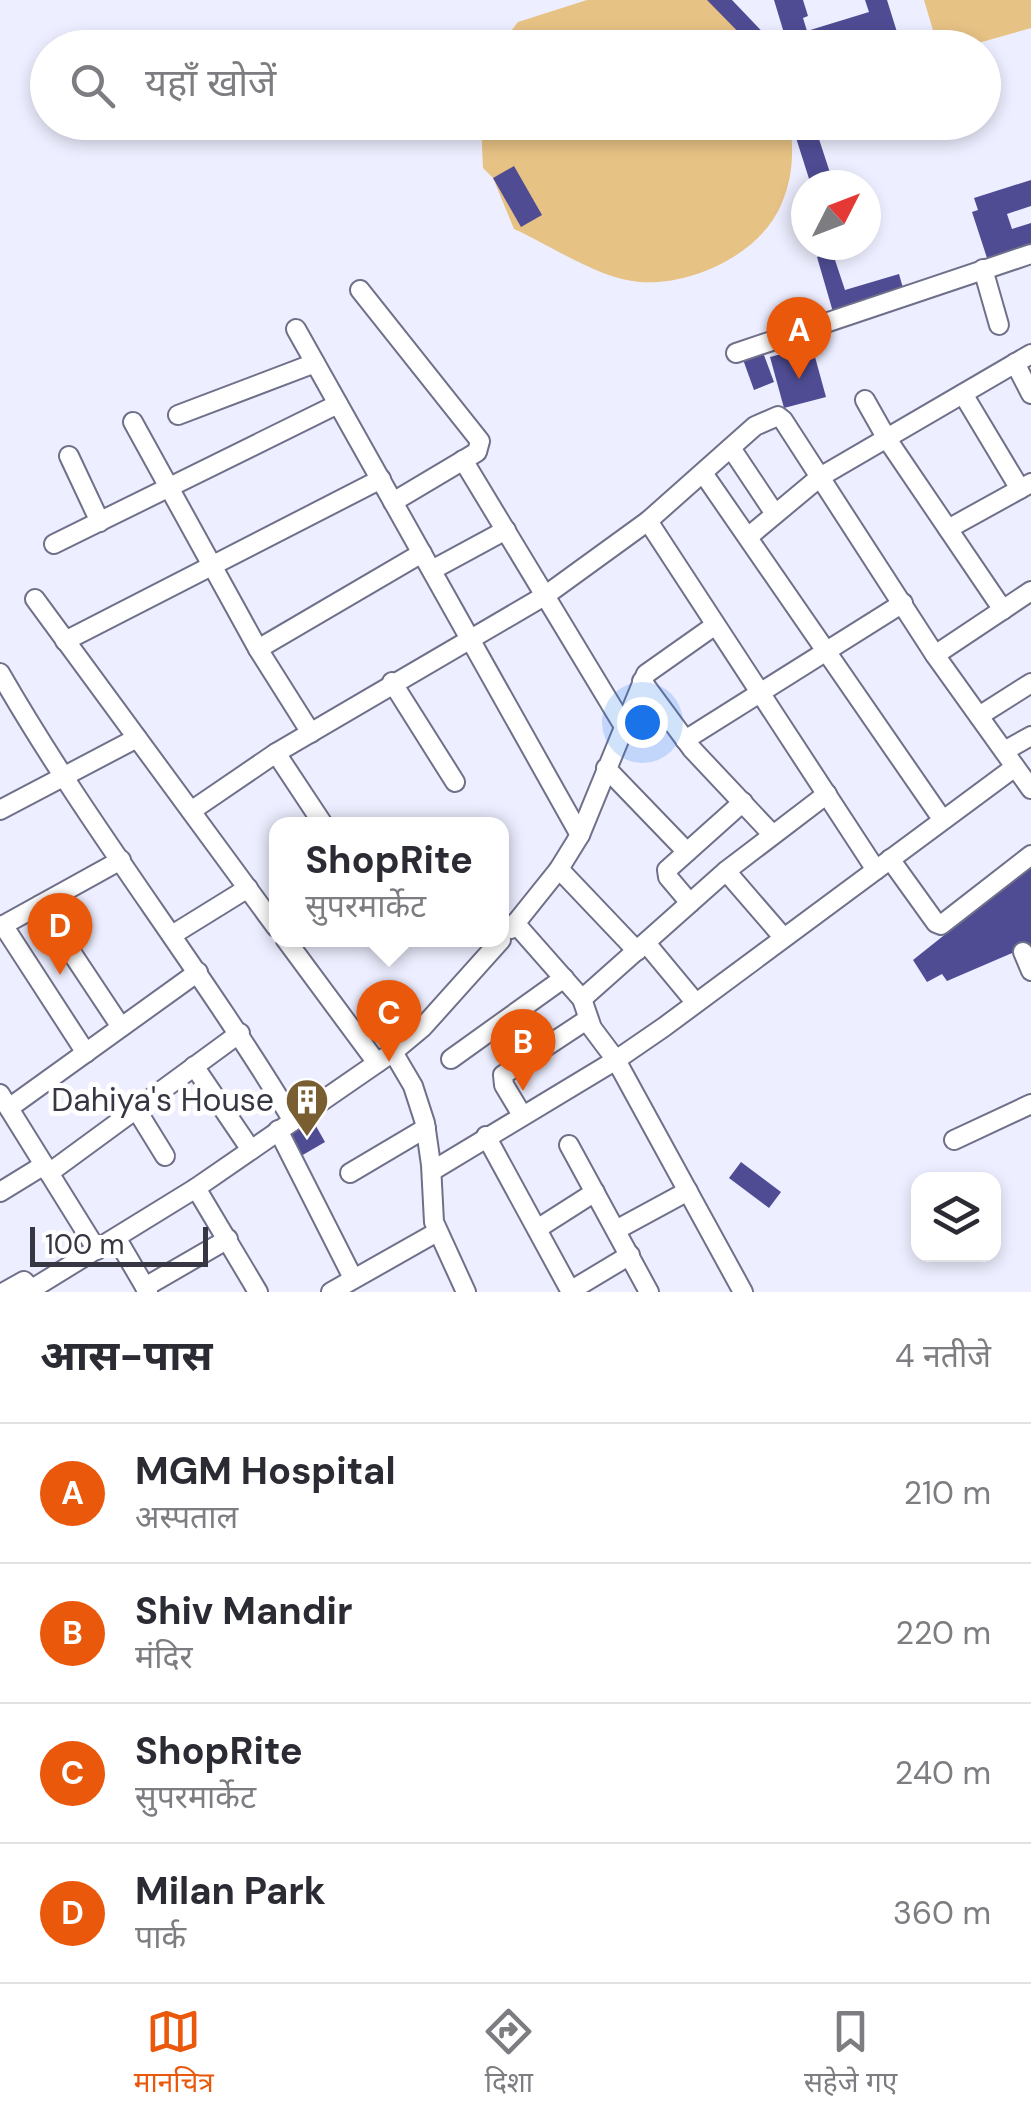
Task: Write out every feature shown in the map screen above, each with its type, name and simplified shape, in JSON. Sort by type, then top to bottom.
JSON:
[{"type":"street","points":[[736,353],[1031,254]]},
{"type":"street","points":[[983,269],[999,325]]},
{"type":"street","points":[[360,290],[477,436],[480,448],[393,502]]},
{"type":"street","points":[[296,329],[580,836]]},
{"type":"street","points":[[748,537],[820,477],[1023,358],[1031,394]]},
{"type":"street","points":[[178,415],[316,363]]},
{"type":"street","points":[[948,529],[1025,486],[963,394]]},
{"type":"street","points":[[865,400],[1002,610]]},
{"type":"street","points":[[54,544],[338,404]]},
{"type":"street","points":[[191,811],[276,752],[546,596],[648,521],[755,426],[780,417],[936,655],[1031,789]]},
{"type":"street","points":[[133,422],[258,649],[311,733]]},
{"type":"street","points":[[731,448],[776,514]]},
{"type":"street","points":[[69,456],[100,522]]},
{"type":"street","points":[[463,460],[625,728]]},
{"type":"street","points":[[703,473],[942,819]]},
{"type":"street","points":[[66,640],[380,479]]},
{"type":"street","points":[[648,521],[827,794],[936,923],[940,925],[1031,855]]},
{"type":"street","points":[[432,570],[506,530]]},
{"type":"street","points":[[258,649],[422,553]]},
{"type":"street","points":[[936,655],[1031,591]]},
{"type":"street","points":[[35,599],[269,917]]},
{"type":"street","points":[[685,740],[903,603]]},
{"type":"street","points":[[509,930],[580,836],[642,681],[652,668],[714,626]]},
{"type":"street","points":[[0,674],[7,701],[64,775],[240,1033],[358,1276],[372,1292]]},
{"type":"street","points":[[642,681],[685,740],[772,834]]},
{"type":"street","points":[[392,682],[455,782]]},
{"type":"street","points":[[979,716],[1031,683]]},
{"type":"street","points":[[432,1171],[616,1060],[942,819],[1031,736]]},
{"type":"street","points":[[0,810],[138,738]]},
{"type":"street","points":[[276,752],[319,817]]},
{"type":"street","points":[[606,768],[686,852]]},
{"type":"street","points":[[582,999],[726,872],[827,794]]},
{"type":"street","points":[[690,904],[666,873],[743,802]]},
{"type":"street","points":[[86,1053],[1,926],[121,860]]},
{"type":"street","points":[[558,869],[695,1002]]},
{"type":"street","points":[[726,872],[782,937]]},
{"type":"street","points":[[172,934],[248,888]]},
{"type":"street","points":[[40,904],[121,1027]]},
{"type":"street","points":[[515,923],[582,999],[588,1019],[616,1060],[741,1291]]},
{"type":"street","points":[[291,947],[377,1063]]},
{"type":"street","points":[[4,1292],[24,1281],[33,1290],[117,1239],[394,1052],[424,1027],[494,947]]},
{"type":"street","points":[[1023,952],[1031,971]]},
{"type":"street","points":[[96,1250],[4,1101],[86,1053],[198,972]]},
{"type":"street","points":[[451,1058],[564,978]]},
{"type":"street","points":[[522,1115],[504,1085],[503,1076],[588,1019]]},
{"type":"street","points":[[0,1192],[46,1169],[136,1110],[240,1033]]},
{"type":"street","points":[[394,1052],[413,1086],[426,1128],[432,1171],[431,1204],[437,1232],[466,1292]]},
{"type":"street","points":[[194,1066],[250,1150]]},
{"type":"street","points":[[954,1140],[1031,1104]]},
{"type":"street","points":[[136,1110],[165,1156]]},
{"type":"street","points":[[350,1174],[426,1128]]},
{"type":"street","points":[[486,1136],[571,1291],[630,1255]]},
{"type":"street","points":[[569,1145],[649,1292]]},
{"type":"street","points":[[196,1188],[258,1292]]},
{"type":"street","points":[[616,1230],[688,1191]]},
{"type":"street","points":[[537,1228],[595,1192]]},
{"type":"street","points":[[331,1292],[437,1232]]},
{"type":"street","points":[[117,1239],[147,1290],[228,1239]]},
{"type":"shaded area","points":[[587,0],[710,0],[739,30],[512,30],[518,22]]},
{"type":"shaded area","points":[[924,0],[1031,0],[1031,28],[1001,37],[1001,30],[933,30]]},
{"type":"shaded area","points":[[482,140],[791,140],[790,175],[771,223],[741,252],[722,263],[681,279],[660,282],[608,275],[514,229],[493,178],[483,168]]},
{"type":"building","points":[[707,0],[732,0],[761,30],[736,30]]},
{"type":"building","points":[[774,0],[803,0],[808,16],[803,18],[807,30],[783,30]]},
{"type":"building","points":[[865,0],[887,0],[896,30],[810,30],[869,12]]},
{"type":"building","points":[[797,140],[819,140],[829,170],[806,170]]},
{"type":"building","points":[[514,166],[542,215],[521,227],[493,178]]},
{"type":"building","points":[[1031,180],[1031,206],[1007,214],[1012,229],[1031,223],[1031,246],[987,258],[972,212],[978,210],[974,198]]},
{"type":"building","points":[[818,260],[835,260],[845,290],[899,274],[903,288],[833,312]]},
{"type":"building","points":[[812,346],[826,397],[784,408],[770,357]]},
{"type":"building","points":[[761,347],[774,382],[754,390],[741,354]]},
{"type":"building","points":[[1031,866],[1031,945],[947,981],[942,974],[927,982],[913,960]]},
{"type":"building","name":"Dahiya's House","points":[[312,1119],[325,1142],[301,1156],[288,1133]]},
{"type":"building","points":[[741,1162],[781,1192],[769,1208],[729,1178]]},
{"type":"place","name":"MGM Hospital","points":[[799,379]]},
{"type":"place","name":"Milan Park","points":[[60,975]]},
{"type":"place","name":"ShopRite","points":[[389,1062]]},
{"type":"place","name":"Shiv Mandir","points":[[523,1091]]},
{"type":"place","name":"Dahiya's House","points":[[307,1138]]}]
